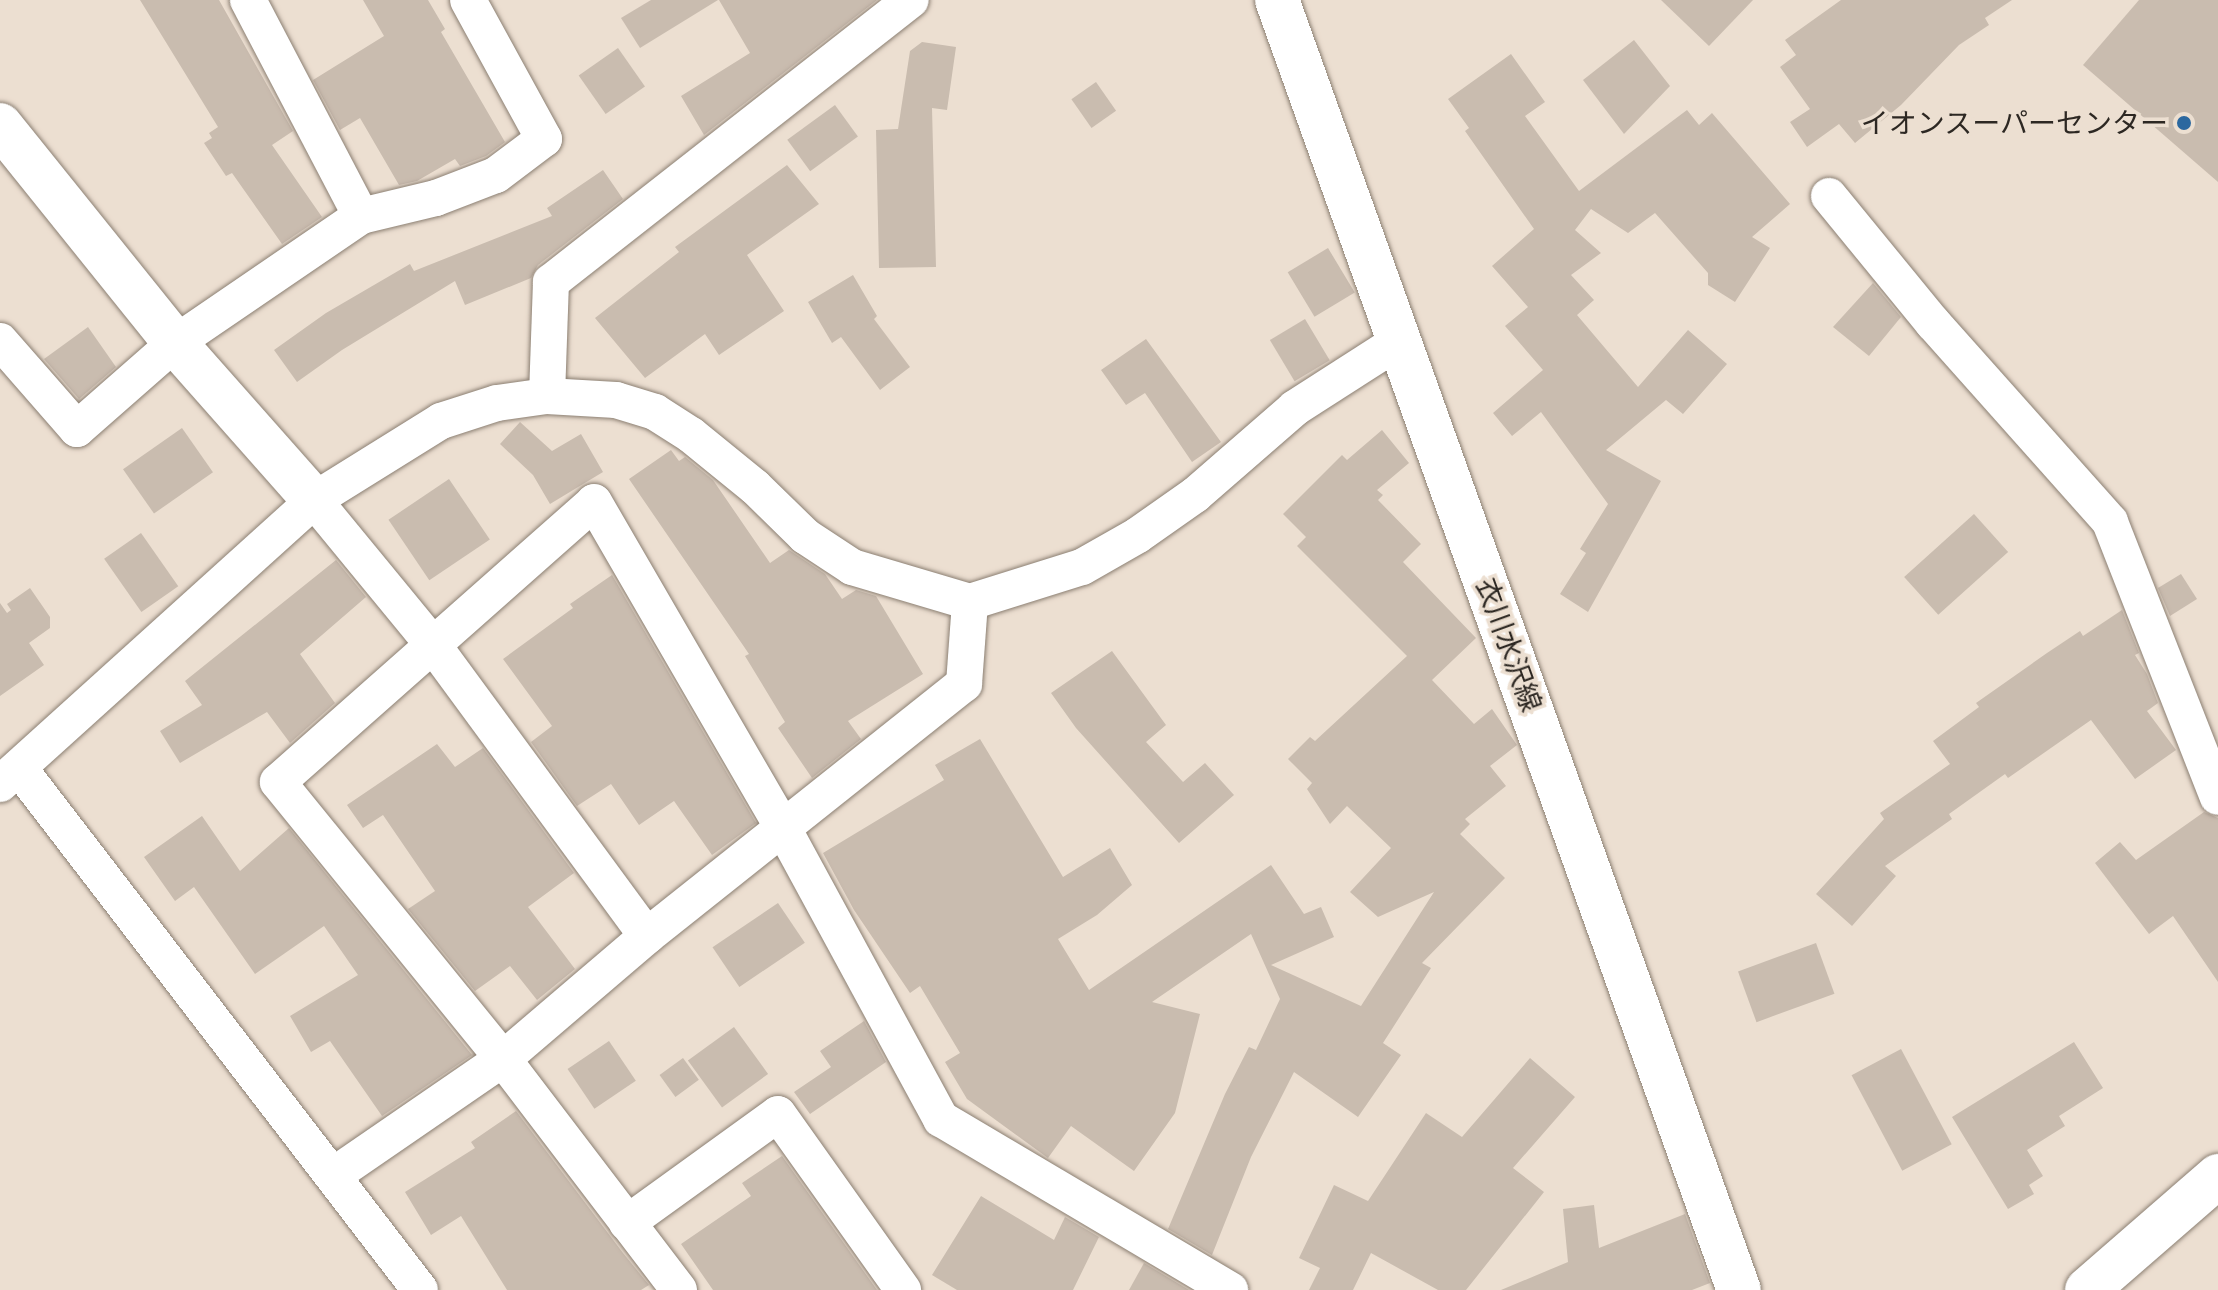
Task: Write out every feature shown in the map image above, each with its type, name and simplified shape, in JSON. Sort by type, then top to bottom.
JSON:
[{"type":"main road","name":"衣川水沢線","points":[[1277,0],[1739,1290]]},
{"type":"main road","points":[[0,125],[175,343],[314,500]]},
{"type":"main road","points":[[2087,1290],[2218,1176]]},
{"type":"street","points":[[248,0],[361,216]]},
{"type":"street","points":[[0,341],[77,429],[175,343],[361,216],[436,198],[496,175],[544,139],[468,0]]},
{"type":"street","points":[[547,396],[551,282],[911,0]]},
{"type":"street","points":[[1829,196],[1933,323],[2110,522],[2218,797]]},
{"type":"street","points":[[420,1290],[334,1175],[10,776],[314,500],[441,421],[497,403],[547,396],[616,400],[655,412],[691,435],[755,487],[805,536],[852,567],[970,602],[1082,567],[1138,535],[1195,495],[1295,408],[1401,340]]},
{"type":"street","points":[[314,500],[433,645],[647,936]]},
{"type":"street","points":[[679,1290],[503,1059],[278,782],[594,502],[784,830],[941,1119],[1230,1290]]},
{"type":"street","points":[[334,1175],[503,1059],[647,936],[964,684],[970,602]]},
{"type":"street","points":[[627,1223],[778,1114],[903,1290]]},
{"type":"building","points":[[140,0],[219,0],[293,131],[272,145],[322,217],[282,244],[232,173],[226,176],[204,143],[212,138],[209,133],[218,127]]},
{"type":"building","points":[[363,0],[428,0],[445,29],[441,32],[505,142],[486,156],[460,166],[455,159],[417,181],[399,185],[360,118],[340,130],[313,80],[384,36]]},
{"type":"building","points":[[651,0],[718,0],[640,48],[621,18]]},
{"type":"building","points":[[719,0],[877,0],[704,135],[681,96],[750,53]]},
{"type":"building","points":[[1661,0],[1753,0],[1709,46]]},
{"type":"building","points":[[1841,0],[2012,0],[1985,18],[1989,25],[1959,45],[1901,105],[1855,143],[1839,124],[1807,147],[1790,122],[1810,109],[1780,67],[1796,55],[1785,40]]},
{"type":"building","name":"イオンスーパーセンター","points":[[2139,0],[2218,0],[2218,182],[2083,65]]},
{"type":"building","points":[[1634,40],[1670,86],[1624,134],[1583,80]]},
{"type":"building","points":[[922,42],[956,47],[947,110],[932,108],[936,267],[879,268],[876,130],[898,129],[910,51]]},
{"type":"building","points":[[618,48],[645,87],[606,114],[579,76]]},
{"type":"building","points":[[1511,54],[1545,102],[1525,116],[1579,191],[1687,110],[1699,125],[1712,113],[1790,204],[1752,237],[1770,248],[1735,302],[1708,285],[1708,273],[1655,213],[1628,233],[1591,209],[1575,230],[1601,253],[1571,275],[1594,300],[1577,315],[1638,387],[1688,330],[1727,364],[1683,414],[1666,400],[1606,450],[1661,481],[1588,612],[1560,594],[1586,553],[1580,549],[1608,504],[1541,412],[1512,436],[1493,413],[1543,370],[1505,326],[1528,307],[1492,266],[1534,229],[1465,131],[1469,128],[1448,99]]},
{"type":"building","points":[[1096,82],[1116,111],[1092,128],[1071,99]]},
{"type":"building","points":[[835,105],[858,137],[810,171],[787,140]]},
{"type":"building","points":[[787,165],[819,204],[747,255],[784,311],[719,355],[705,334],[645,378],[595,318],[679,252],[675,247]]},
{"type":"building","points":[[603,170],[623,199],[538,265],[531,278],[465,305],[455,281],[342,350],[297,382],[274,350],[326,313],[410,264],[414,271],[552,216],[547,208]]},
{"type":"building","points":[[1328,248],[1355,293],[1314,317],[1288,272]]},
{"type":"building","points":[[853,275],[877,316],[874,319],[910,367],[880,390],[841,337],[832,343],[808,302]]},
{"type":"building","points":[[1873,283],[1901,317],[1869,356],[1833,327]]},
{"type":"building","points":[[1305,319],[1330,360],[1295,381],[1270,340]]},
{"type":"building","points":[[88,327],[116,367],[79,399],[44,359]]},
{"type":"building","points":[[1146,339],[1221,442],[1192,462],[1145,393],[1126,405],[1101,370]]},
{"type":"building","points":[[520,422],[552,451],[581,434],[603,472],[550,504],[533,475],[500,444]]},
{"type":"building","points":[[182,428],[213,472],[154,514],[123,469]]},
{"type":"building","points":[[1382,430],[1409,463],[1377,490],[1383,495],[1378,500],[1421,544],[1403,562],[1476,638],[1432,680],[1474,724],[1492,709],[1517,745],[1490,766],[1506,786],[1465,819],[1470,824],[1460,834],[1505,878],[1422,963],[1431,968],[1383,1043],[1401,1055],[1358,1117],[1294,1072],[1251,1157],[1212,1255],[1168,1229],[1225,1094],[1249,1047],[1256,1050],[1280,999],[1251,934],[1152,1002],[1200,1014],[1175,1113],[1134,1171],[1071,1126],[1048,1158],[967,1099],[945,1062],[960,1053],[920,986],[910,993],[854,910],[823,853],[944,780],[935,765],[980,739],[1063,877],[1110,848],[1132,885],[1097,915],[1058,939],[1089,990],[1271,865],[1304,914],[1321,907],[1334,937],[1271,965],[1361,1006],[1434,892],[1378,917],[1350,892],[1391,848],[1347,806],[1330,824],[1307,789],[1312,783],[1288,759],[1310,737],[1315,741],[1407,656],[1297,546],[1306,537],[1283,514],[1342,455],[1347,460]]},
{"type":"building","points":[[671,450],[679,461],[685,457],[713,480],[770,563],[789,550],[825,574],[842,599],[856,590],[876,596],[923,674],[848,721],[861,739],[812,778],[778,728],[785,722],[745,656],[749,654],[629,479]]},
{"type":"building","points":[[449,479],[490,540],[429,580],[388,520]]},
{"type":"building","points":[[1974,514],[2008,552],[1938,615],[1904,577]]},
{"type":"building","points":[[141,533],[178,586],[141,612],[104,559]]},
{"type":"building","points":[[336,560],[366,597],[300,654],[335,703],[290,743],[267,712],[180,763],[160,731],[202,705],[185,681]]},
{"type":"building","points":[[2181,574],[2197,599],[2170,616],[2158,588]]},
{"type":"building","points":[[612,575],[756,823],[712,855],[674,801],[639,825],[611,784],[577,806],[531,742],[552,726],[503,659],[573,608],[570,604]]},
{"type":"building","points":[[30,588],[50,617],[50,628],[29,643],[44,665],[0,696],[0,603],[7,613],[11,610],[7,604]]},
{"type":"building","points":[[2122,610],[2139,653],[2135,655],[2147,674],[2158,703],[2147,711],[2176,750],[2135,779],[2091,720],[2008,778],[2005,774],[1949,814],[1952,819],[1885,866],[1896,876],[1852,926],[1816,894],[1884,819],[1880,813],[1950,764],[1933,741],[1979,707],[1976,703],[2047,653],[2080,631],[2083,636]]},
{"type":"building","points":[[1112,651],[1166,725],[1146,742],[1183,782],[1205,763],[1234,795],[1179,843],[1076,728],[1051,693]]},
{"type":"building","points":[[437,744],[455,767],[483,748],[574,873],[528,907],[575,969],[537,1000],[510,966],[475,991],[408,909],[435,891],[383,815],[363,828],[347,805]]},
{"type":"building","points":[[2204,812],[2218,818],[2218,982],[2173,916],[2149,934],[2095,863],[2120,842],[2136,860]]},
{"type":"building","points":[[202,816],[240,871],[289,828],[472,1055],[382,1116],[330,1041],[311,1052],[290,1016],[358,975],[324,926],[255,974],[194,887],[175,901],[144,857]]},
{"type":"building","points":[[778,903],[805,943],[739,987],[713,947]]},
{"type":"building","points":[[1816,943],[1834,994],[1756,1022],[1738,971]]},
{"type":"building","points":[[864,1021],[886,1062],[810,1114],[794,1092],[831,1067],[820,1051]]},
{"type":"building","points":[[734,1027],[768,1074],[722,1107],[688,1061]]},
{"type":"building","points":[[609,1041],[636,1081],[594,1109],[568,1069]]},
{"type":"building","points":[[2074,1042],[2103,1088],[2059,1116],[2065,1126],[2027,1150],[2043,1176],[2029,1185],[2034,1194],[2008,1209],[1952,1117]]},
{"type":"building","points":[[1901,1049],[1952,1144],[1902,1171],[1852,1075]]},
{"type":"building","points":[[683,1058],[699,1080],[675,1097],[660,1075]]},
{"type":"building","points":[[1530,1058],[1575,1097],[1513,1168],[1544,1192],[1466,1290],[1438,1290],[1371,1253],[1353,1290],[1309,1290],[1320,1268],[1299,1258],[1334,1185],[1368,1201],[1426,1113],[1462,1137]]},
{"type":"building","points":[[516,1111],[649,1285],[641,1290],[507,1290],[461,1216],[431,1235],[405,1192],[475,1148],[471,1142]]},
{"type":"building","points":[[782,1156],[877,1290],[713,1290],[681,1244],[751,1196],[742,1183]]},
{"type":"building","points":[[981,1196],[1054,1240],[1065,1217],[1099,1237],[1073,1290],[957,1290],[932,1275]]},
{"type":"building","points":[[1594,1205],[1599,1248],[1685,1214],[1710,1283],[1692,1290],[1501,1290],[1568,1262],[1563,1209]]},
{"type":"building","points":[[1144,1263],[1189,1290],[1129,1290]]},
{"type":"place","name":"イオンスーパーセンター","points":[[2184,123]]}]
